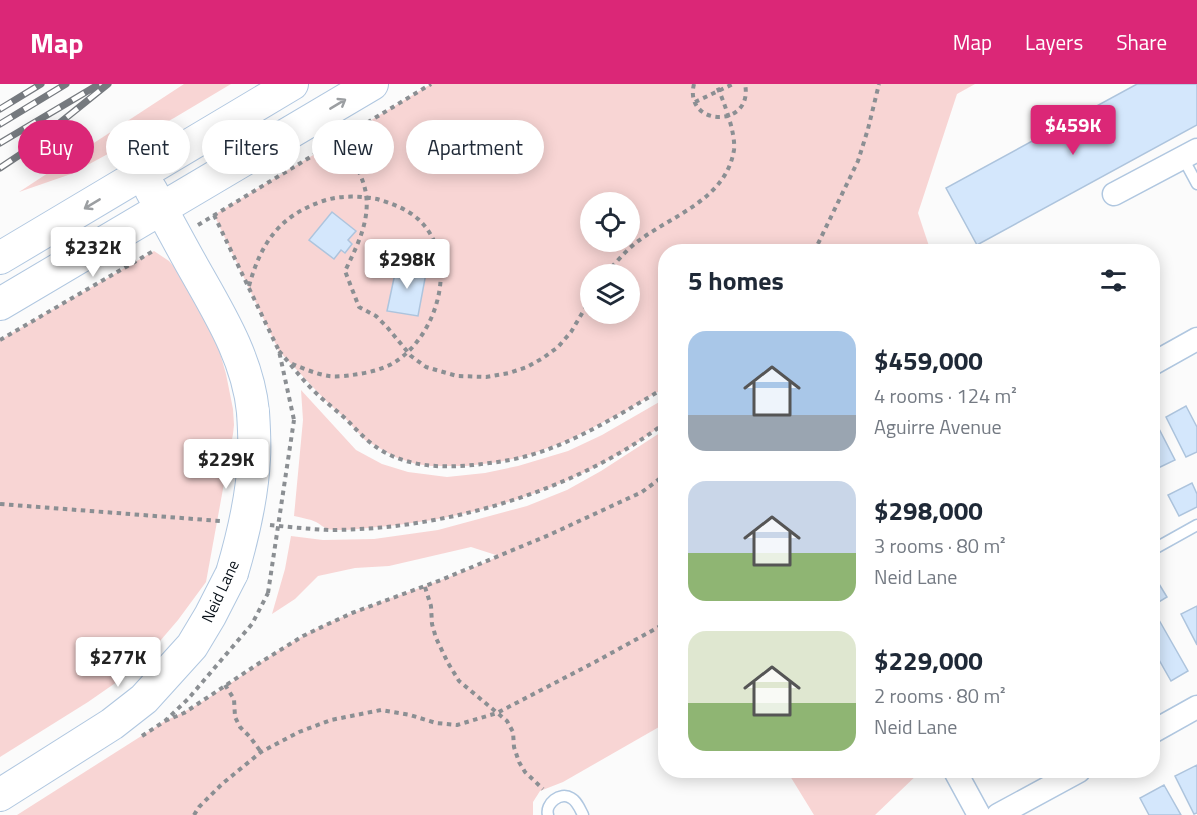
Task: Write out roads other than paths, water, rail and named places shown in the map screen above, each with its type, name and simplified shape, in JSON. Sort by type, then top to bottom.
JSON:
[{"type":"main road","points":[[190,145],[292,84]]},
{"type":"main road","points":[[0,304],[372,84]]},
{"type":"main road","points":[[0,258],[142,174]]},
{"type":"main road","name":"Neid Lane","points":[[0,795],[112,724],[144,699],[192,646],[210,616],[232,573],[244,531],[254,460],[254,412],[248,377],[235,345],[142,174]]},
{"type":"street","points":[[1114,194],[1190,154]]},
{"type":"street","points":[[1160,360],[1197,339]]},
{"type":"street","points":[[1160,728],[1197,707]]},
{"type":"street","points":[[959,778],[979,815]]},
{"type":"street","points":[[998,815],[1066,778]]},
{"type":"lane","points":[[1190,154],[1197,184]]},
{"type":"lane","points":[[1160,546],[1197,525]]},
{"type":"lane","points":[[548,815],[548,806],[556,799],[567,796],[572,798],[583,815]]},
{"type":"railway","points":[[0,109],[41,84]]},
{"type":"railway","points":[[0,124],[66,84]]},
{"type":"railway","points":[[0,168],[21,154],[108,84]]},
{"type":"railway","points":[[0,143],[96,86]]}]
